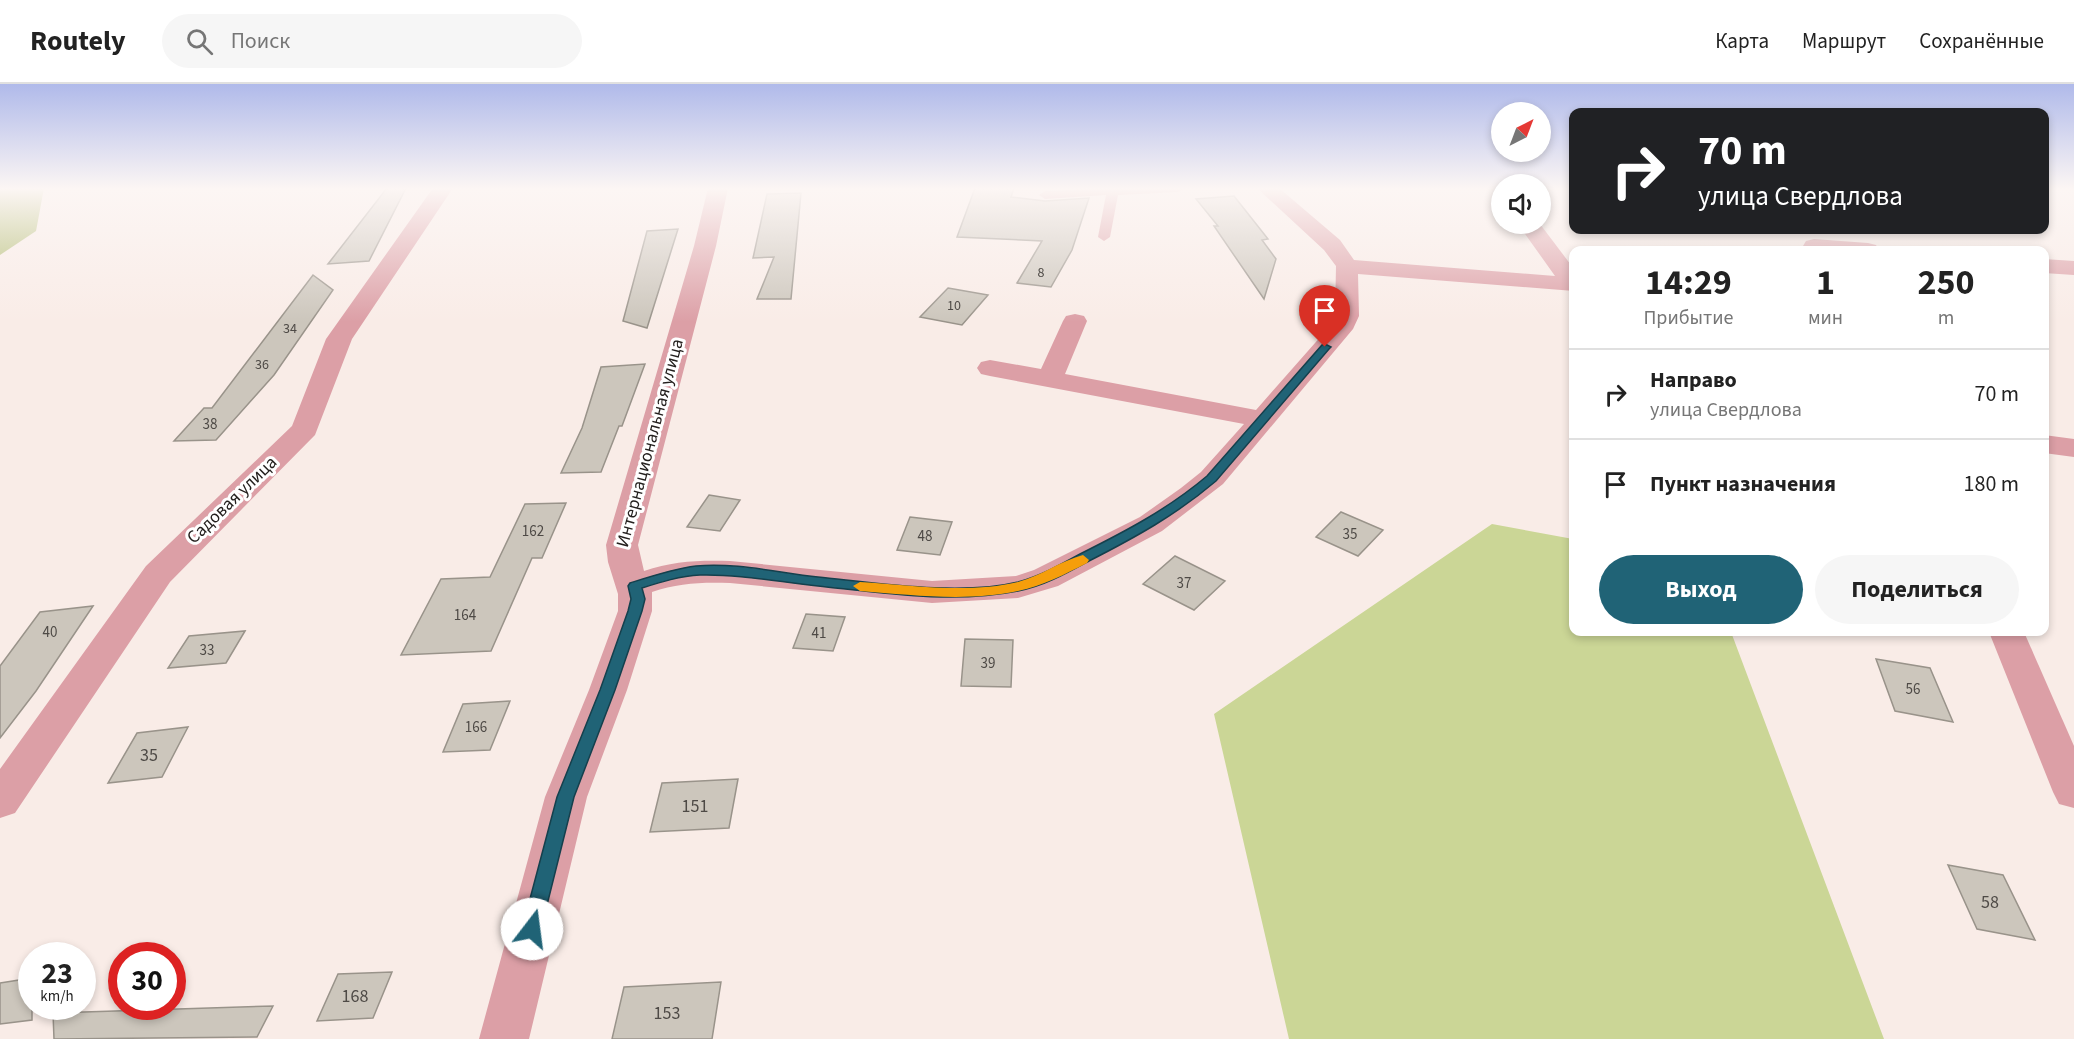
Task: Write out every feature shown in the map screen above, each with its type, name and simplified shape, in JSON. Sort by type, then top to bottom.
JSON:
[{"type":"street","name":"Садовая улица","points":[[0,801],[158,574],[305,429],[339,339],[412,233]]},
{"type":"street","name":"Интернациональная улица","points":[[504,1039],[566,797],[608,690],[635,611],[638,599],[635,586],[621,558],[622,545],[708,233]]},
{"type":"street","points":[[635,586],[668,575],[698,571],[730,572],[932,592],[1018,587],[1046,578],[1151,524],[1212,478],[1341,329],[1347,316],[1347,266],[1332,245],[1318,233]]},
{"type":"street","points":[[1536,234],[1569,279]]},
{"type":"street","points":[[1812,242],[1840,246]]},
{"type":"street","points":[[1347,266],[1569,284]]},
{"type":"street","points":[[2049,266],[2074,268]]},
{"type":"street","points":[[1050,379],[1075,321]]},
{"type":"street","points":[[990,368],[1262,419]]},
{"type":"street","points":[[2049,445],[2074,448]]},
{"type":"street","points":[[2008,636],[2074,792]]},
{"type":"lane","points":[[1104,237],[1105,233]]},
{"type":"green space","points":[[0,233],[34,233],[0,255]]},
{"type":"green space","points":[[1492,524],[1569,538],[1569,636],[1733,636],[1884,1039],[1289,1039],[1214,714]]},
{"type":"building","points":[[352,233],[383,233],[369,261],[328,264]]},
{"type":"building","points":[[647,233],[677,233],[647,328],[623,321]]},
{"type":"building","points":[[759,233],[797,233],[791,299],[757,299],[774,257],[753,258]]},
{"type":"building","points":[[959,233],[1078,233],[1072,250],[1051,287],[1017,283],[1042,241],[957,237]]},
{"type":"building","points":[[1218,233],[1263,233],[1268,239],[1262,240],[1276,259],[1264,299]]},
{"type":"building","points":[[313,275],[333,290],[274,375],[216,440],[174,441],[204,408],[212,408]]},
{"type":"building","points":[[948,288],[988,295],[962,325],[920,317]]},
{"type":"building","points":[[645,364],[622,426],[619,426],[601,472],[561,473],[582,428],[601,367]]},
{"type":"building","points":[[709,495],[740,500],[720,531],[687,527]]},
{"type":"building","points":[[566,503],[542,558],[532,558],[491,651],[401,655],[441,579],[490,577],[525,504]]},
{"type":"building","points":[[1341,512],[1383,530],[1358,556],[1316,537]]},
{"type":"building","points":[[910,517],[952,522],[940,555],[897,550]]},
{"type":"building","points":[[1175,556],[1225,581],[1194,610],[1143,584]]},
{"type":"building","points":[[93,606],[36,691],[0,738],[0,666],[40,612]]},
{"type":"building","points":[[806,614],[845,617],[833,651],[793,648]]},
{"type":"building","points":[[245,631],[226,663],[168,668],[189,636]]},
{"type":"building","points":[[965,639],[1013,640],[1011,687],[961,686]]},
{"type":"building","points":[[1876,659],[1930,668],[1953,722],[1895,711]]},
{"type":"building","points":[[510,701],[490,750],[443,752],[463,704]]},
{"type":"building","points":[[188,727],[162,777],[108,783],[137,733]]},
{"type":"building","points":[[738,779],[729,828],[650,832],[662,783]]},
{"type":"building","points":[[1948,865],[2003,875],[2035,940],[1977,929]]},
{"type":"building","points":[[392,972],[373,1018],[317,1021],[338,974]]},
{"type":"building","points":[[18,980],[18,1020],[32,1020],[0,1024],[0,983]]},
{"type":"building","points":[[721,982],[712,1039],[612,1039],[624,987]]},
{"type":"building","points":[[273,1006],[257,1037],[54,1039],[53,1020],[96,1020],[96,1012],[108,1011],[108,1020],[186,1020],[186,1009]]},
{"type":"slow traffic","points":[[860,586],[932,592],[1018,587],[1046,578],[1083,560]]},
{"type":"route","points":[[532,929],[566,797],[608,690],[635,611],[638,599],[635,586],[668,575],[698,571],[730,572],[932,592],[1018,587],[1046,578],[1151,524],[1192,495],[1212,478],[1325,347]]}]
